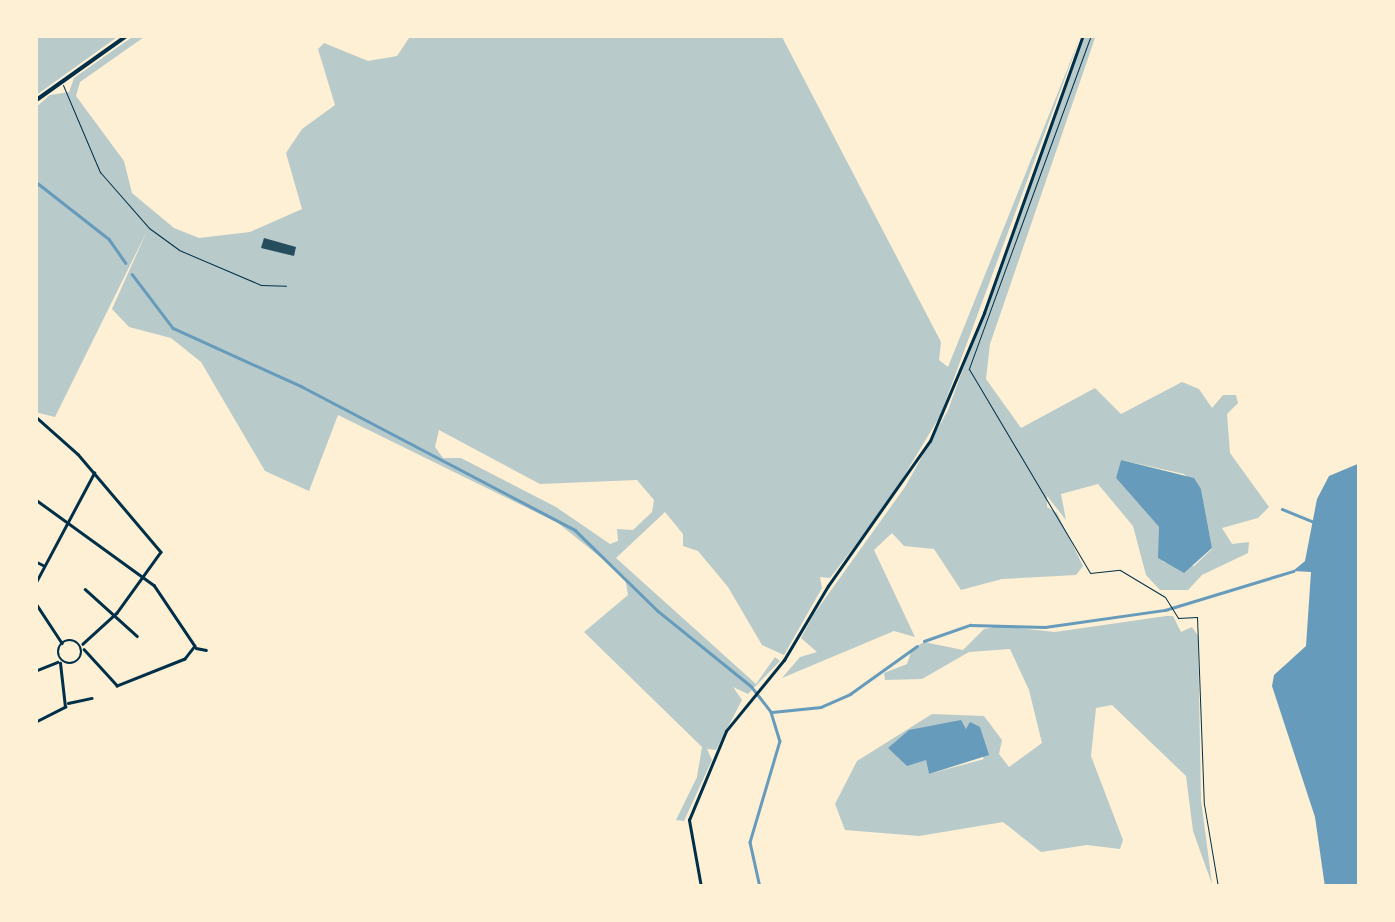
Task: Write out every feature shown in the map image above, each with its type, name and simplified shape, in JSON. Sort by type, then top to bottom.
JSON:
[{"type":"main road","points":[[35,101],[128,35]]},
{"type":"street","points":[[700,887],[690,816],[730,722],[784,660],[942,418],[1083,35]]},
{"type":"street","points":[[35,416],[95,472],[161,552],[146,578],[73,662],[59,662],[35,671]]},
{"type":"street","points":[[35,584],[95,472]]},
{"type":"street","points":[[35,498],[146,578],[184,621],[194,648]]},
{"type":"street","points":[[35,561],[45,566]]},
{"type":"street","points":[[85,589],[117,613],[137,636]]},
{"type":"street","points":[[35,602],[64,645],[83,647],[116,686],[185,658],[194,648]]},
{"type":"street","points":[[64,645],[59,662],[66,702]]},
{"type":"street","points":[[194,648],[206,650]]},
{"type":"street","points":[[35,722],[66,702],[92,698]]},
{"type":"lane","points":[[61,82],[100,172],[148,228],[179,250],[262,285],[286,286]]},
{"type":"path","points":[[1091,35],[969,369],[1046,488],[1090,573],[1120,570],[1170,603],[1174,614],[1197,617],[1204,804],[1218,887]]},
{"type":"shaded area","points":[[35,35],[120,35],[35,96]]},
{"type":"shaded area","points":[[135,35],[147,35],[80,82],[76,96],[124,161],[132,193],[174,228],[199,238],[250,232],[302,209],[286,153],[302,129],[335,105],[318,49],[324,43],[368,61],[397,56],[411,35],[781,35],[941,342],[939,360],[948,367],[1081,35],[940,416],[887,504],[830,578],[820,577],[822,588],[784,655],[762,645],[728,587],[698,551],[683,546],[683,534],[665,512],[616,558],[756,684],[775,657],[780,661],[748,694],[733,687],[742,700],[716,750],[707,749],[712,760],[684,821],[676,820],[697,777],[702,747],[584,632],[628,595],[625,577],[558,523],[338,415],[309,491],[265,471],[201,362],[171,338],[129,327],[112,309],[147,231],[55,417],[35,412],[35,108],[50,95],[69,92],[74,78]],"holes":[[[439,430],[540,484],[637,480],[654,500],[652,512],[633,530],[617,529],[618,541],[610,544],[556,507],[461,458],[443,458],[435,447]]]},
{"type":"shaded area","points":[[1085,35],[1096,35],[990,344],[986,379],[1021,428],[1095,388],[1121,414],[1182,382],[1199,389],[1212,408],[1223,395],[1236,395],[1238,403],[1227,414],[1230,453],[1269,507],[1258,518],[1222,528],[1232,544],[1249,542],[1248,553],[1202,575],[1188,590],[1160,590],[1146,575],[1133,526],[1098,484],[1061,494],[1066,520],[1047,496],[1047,507],[1057,513],[1083,566],[1076,575],[1002,579],[961,590],[934,549],[904,546],[892,533],[874,550],[915,637],[894,631],[782,678],[800,657],[817,652],[801,638],[905,487],[948,410]],"holes":[[[1121,460],[1184,474],[1201,489],[1212,549],[1194,566],[1163,562],[1159,527],[1116,478]]]},
{"type":"shaded area","points":[[1173,616],[1181,632],[1192,627],[1198,636],[1201,800],[1212,884],[1193,831],[1186,776],[1112,705],[1096,708],[1091,756],[1123,840],[1120,849],[1087,845],[1041,852],[1003,822],[919,836],[845,830],[835,804],[857,761],[932,714],[984,716],[1002,740],[999,754],[1009,767],[1042,743],[1029,690],[1010,649],[969,652],[922,679],[885,680],[884,673],[907,664],[912,649],[924,642],[963,650],[984,629],[1000,626],[1055,632]],"holes":[[[961,721],[984,759],[929,774],[926,760],[906,762],[888,748]]]},
{"type":"water","points":[[1121,460],[1194,478],[1201,489],[1212,548],[1184,573],[1158,558],[1159,527],[1116,478]]},
{"type":"water","points":[[1360,463],[1360,887],[1325,887],[1315,817],[1272,686],[1274,675],[1306,646],[1311,572],[1293,571],[1305,561],[1317,499],[1329,476]]},
{"type":"water","points":[[961,720],[966,729],[970,722],[980,727],[989,755],[929,774],[926,760],[907,766],[888,748],[909,730]]},
{"type":"building","points":[[264,238],[296,247],[294,256],[261,248]]},
{"type":"waterway","points":[[35,181],[109,239],[126,263]]},
{"type":"waterway","points":[[132,274],[173,328],[301,386],[575,530],[658,611],[751,686],[771,712],[780,741],[750,842],[760,887]]},
{"type":"waterway","points":[[1282,509],[1314,522]]},
{"type":"waterway","points":[[924,641],[970,625],[1045,627],[1165,610],[1293,571]]},
{"type":"waterway","points":[[772,712],[821,707],[850,694],[917,646]]}]
